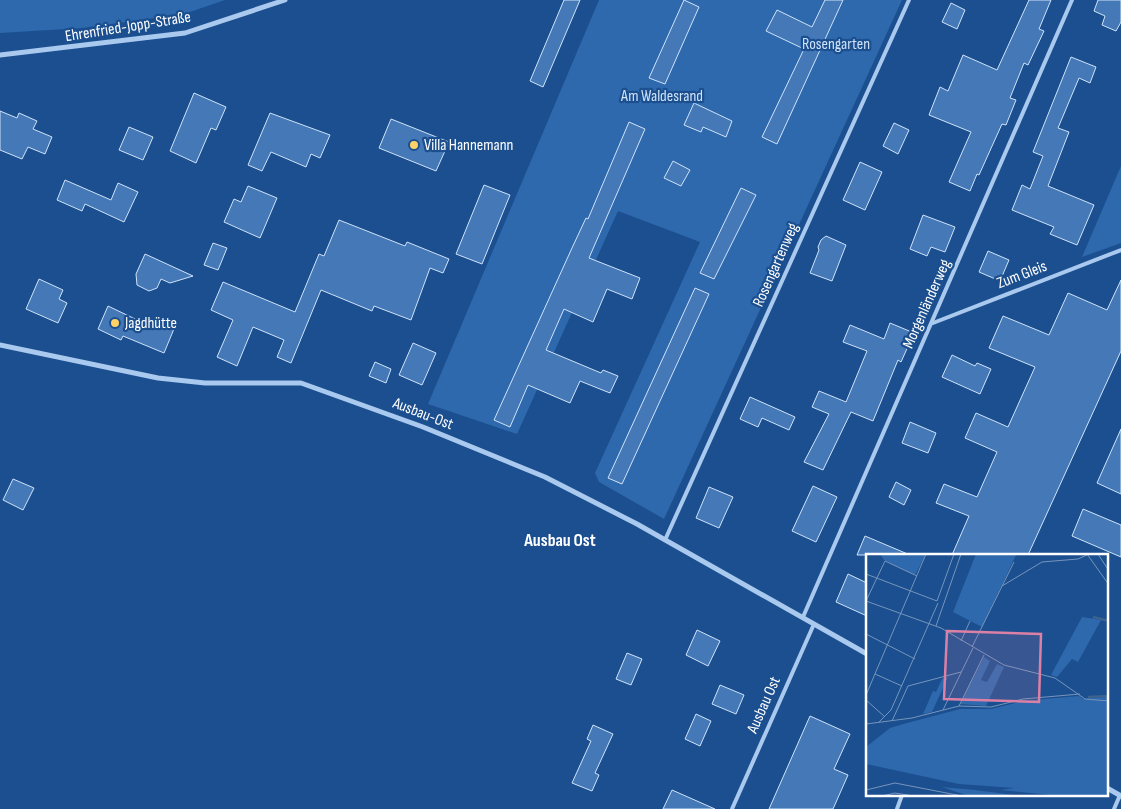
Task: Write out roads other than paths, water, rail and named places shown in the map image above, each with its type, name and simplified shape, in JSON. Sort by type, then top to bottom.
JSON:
[{"type":"street","name":"Ehrenfried-Jopp-Straße","points":[[0,56],[185,33],[285,0]]},
{"type":"street","name":"Ausbau-Ost","points":[[0,345],[158,378],[205,383],[301,383],[423,427],[545,477],[665,540],[803,618]]},
{"type":"street","points":[[803,618],[866,653]]},
{"type":"street","points":[[1108,789],[1121,796]]},
{"type":"lane","name":"Rosengartenweg","points":[[665,540],[909,0]]},
{"type":"lane","name":"Morgenländerweg","points":[[803,618],[1072,0]]},
{"type":"lane","name":"Zum Gleis","points":[[933,323],[1121,250]]},
{"type":"lane","name":"Ausbau Ost","points":[[732,809],[814,624]]},
{"type":"lane","points":[[896,809],[902,796]]},
{"type":"lane","points":[[1114,809],[1121,796]]},
{"type":"place","name":"Villa Hannemann","points":[[414,145]]},
{"type":"place","name":"Jagdhütte","points":[[115,323]]},
{"type":"district","name":"Ausbau Ost","points":[[560,540]]},
{"type":"park label","name":"Rosengarten","points":[[836,44]]},
{"type":"park label","name":"Am Waldesrand","points":[[662,96]]}]
